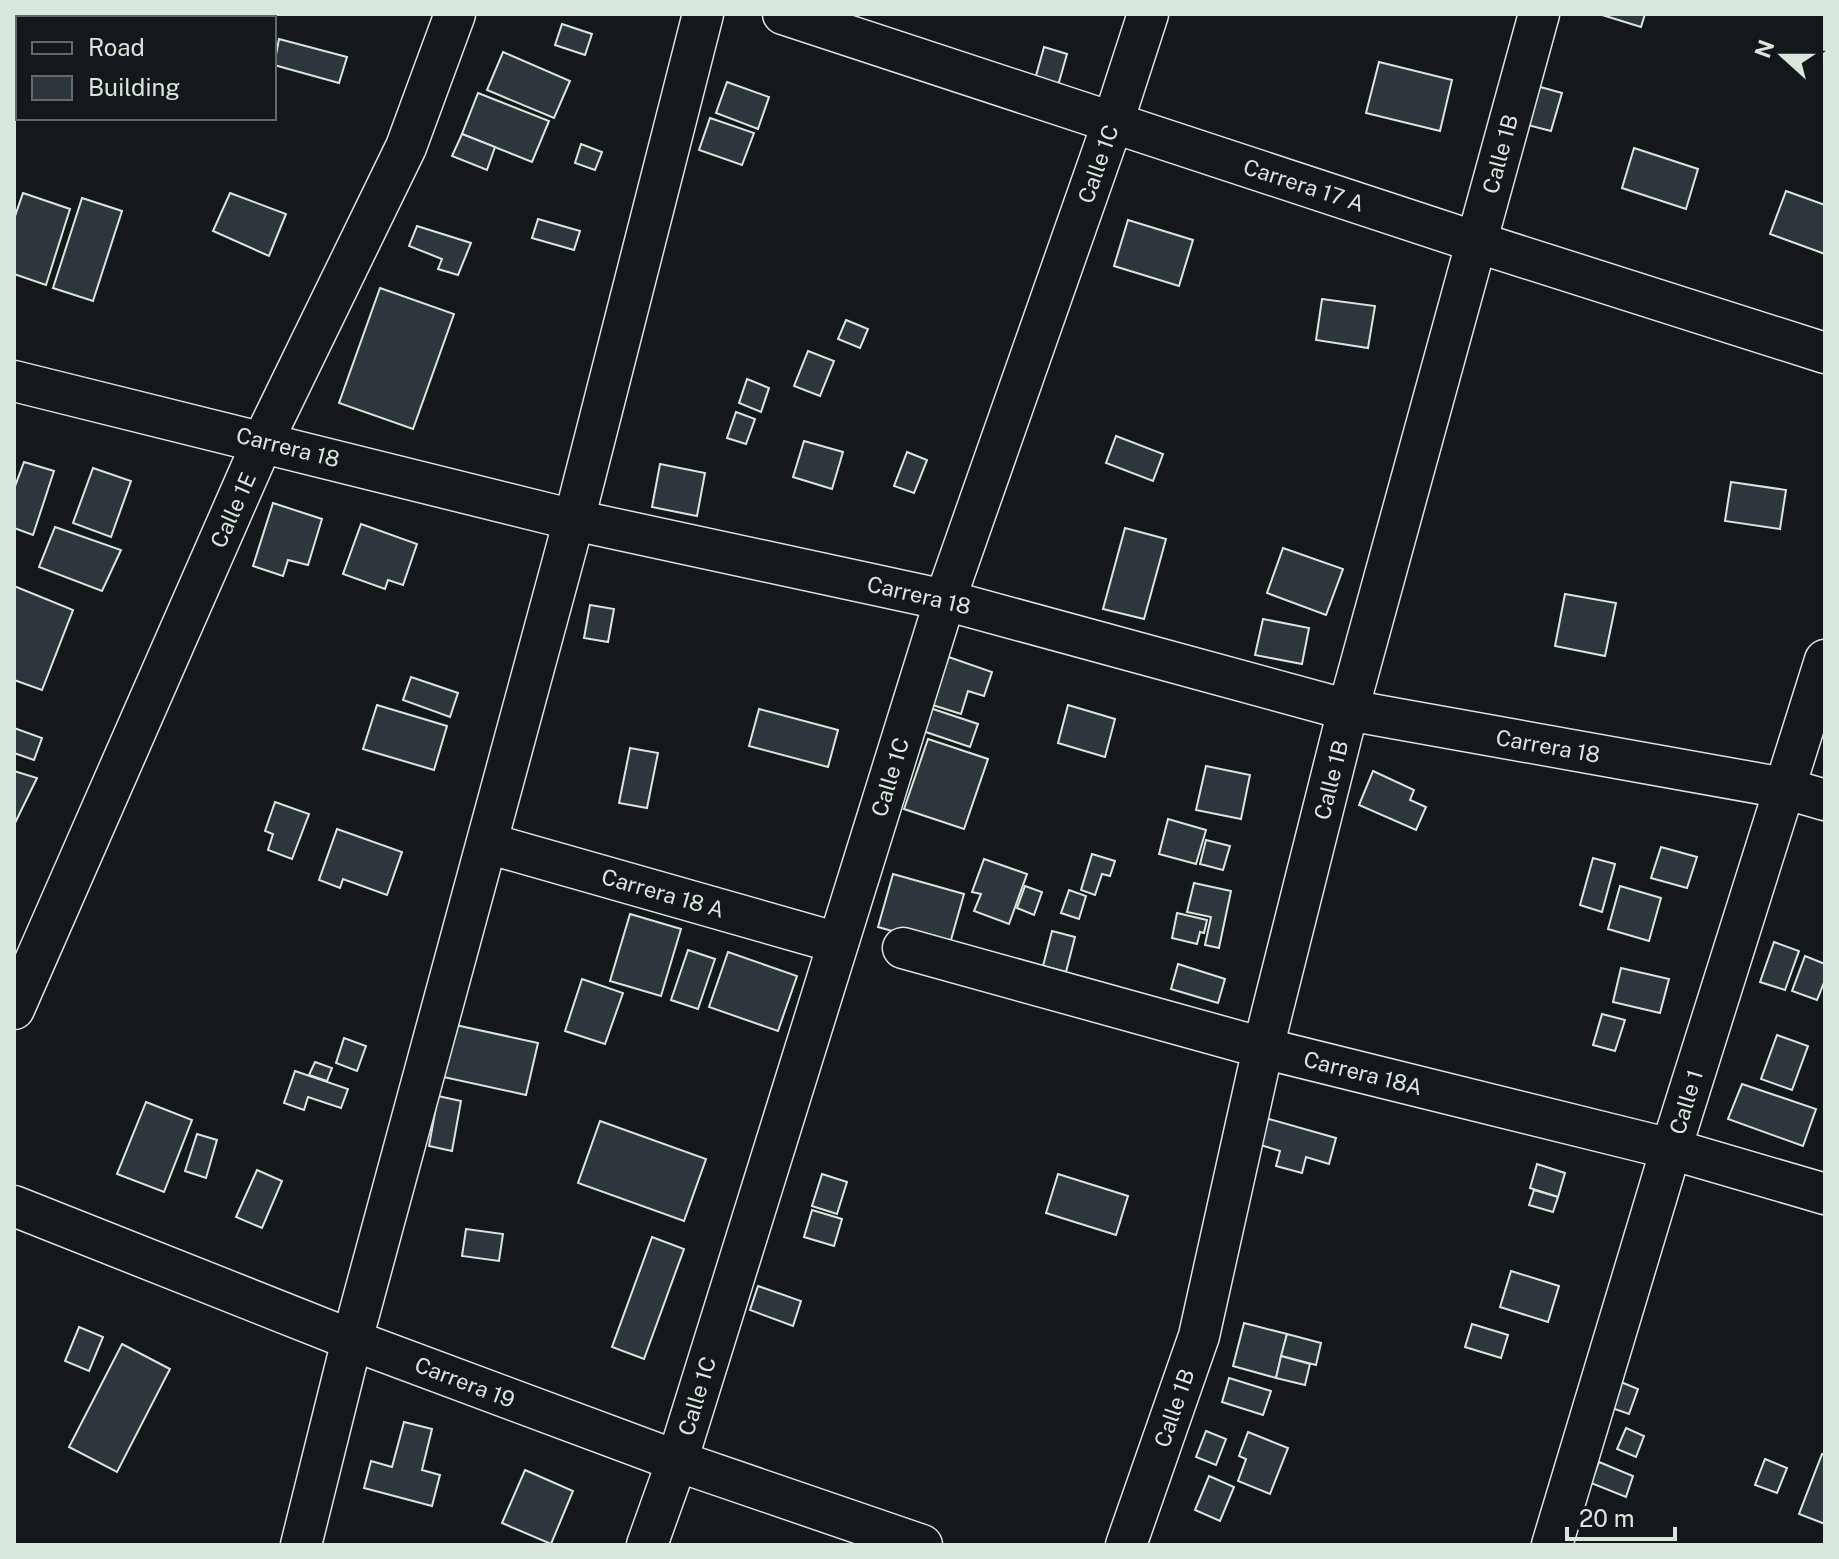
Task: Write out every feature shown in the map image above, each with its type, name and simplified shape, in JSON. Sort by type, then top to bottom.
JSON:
[{"type":"street","name":"Calle 1E","points":[[14,1009],[263,441],[406,147],[455,14]]},
{"type":"street","points":[[301,1545],[352,1340],[574,520],[703,14]]},
{"type":"street","name":"Carrera 17 A","points":[[783,14],[1476,242],[1825,353]]},
{"type":"street","name":"Calle 1C","points":[[647,1545],[677,1461],[945,600],[1148,14]]},
{"type":"street","name":"Calle 1B","points":[[1126,1545],[1199,1336],[1263,1048],[1348,710],[1539,14]]},
{"type":"street","name":"Carrera 18","points":[[14,381],[574,520],[945,600],[1348,710],[1784,788],[1825,800]]},
{"type":"street","name":"Calle 1","points":[[1552,1545],[1671,1149],[1825,660]]},
{"type":"street","name":"Carrera 18 A","points":[[487,843],[838,943]]},
{"type":"street","name":"Carrera 18A","points":[[903,948],[1263,1048],[1671,1149],[1825,1194]]},
{"type":"street","name":"Carrera 19","points":[[14,1206],[352,1340],[677,1461],[922,1545]]},
{"type":"building","points":[[1599,14],[1645,14],[1641,27]]},
{"type":"building","points":[[562,24],[592,34],[585,55],[555,45]]},
{"type":"building","points":[[279,39],[347,57],[339,83],[276,66]]},
{"type":"building","points":[[1044,47],[1067,54],[1055,96],[1032,90]]},
{"type":"building","points":[[503,52],[570,81],[554,118],[487,90]]},
{"type":"building","points":[[1379,62],[1452,80],[1440,131],[1366,113]]},
{"type":"building","points":[[727,82],[769,97],[758,129],[716,113]]},
{"type":"building","points":[[1526,83],[1562,93],[1551,131],[1516,122]]},
{"type":"building","points":[[478,93],[549,121],[532,162],[462,134]]},
{"type":"building","points":[[710,118],[754,133],[742,165],[699,150]]},
{"type":"building","points":[[462,134],[495,147],[487,170],[452,156]]},
{"type":"building","points":[[581,144],[602,152],[595,170],[575,163]]},
{"type":"building","points":[[1634,148],[1698,169],[1686,209],[1622,188]]},
{"type":"building","points":[[1786,191],[1825,205],[1825,254],[1770,234]]},
{"type":"building","points":[[23,193],[70,209],[46,285],[14,274],[14,219]]},
{"type":"building","points":[[230,193],[286,214],[269,256],[213,231]]},
{"type":"building","points":[[82,198],[122,211],[93,301],[53,288]]},
{"type":"building","points":[[538,219],[580,231],[574,250],[532,238]]},
{"type":"building","points":[[1128,220],[1193,240],[1179,286],[1114,266]]},
{"type":"building","points":[[417,226],[471,243],[458,275],[438,269],[442,259],[409,246]]},
{"type":"building","points":[[380,288],[454,314],[413,429],[339,403]]},
{"type":"building","points":[[1322,299],[1375,306],[1368,348],[1316,340]]},
{"type":"building","points":[[846,320],[868,329],[860,348],[838,339]]},
{"type":"building","points":[[808,351],[834,361],[820,396],[794,386]]},
{"type":"building","points":[[747,379],[769,388],[761,412],[739,403]]},
{"type":"building","points":[[736,412],[755,419],[746,444],[727,438]]},
{"type":"building","points":[[1116,436],[1163,454],[1153,481],[1106,463]]},
{"type":"building","points":[[804,441],[843,452],[832,489],[793,477]]},
{"type":"building","points":[[907,452],[927,460],[914,493],[894,486]]},
{"type":"building","points":[[24,462],[54,471],[33,535],[14,528],[14,489]]},
{"type":"building","points":[[660,464],[705,473],[697,516],[652,507]]},
{"type":"building","points":[[93,468],[131,481],[111,537],[73,523]]},
{"type":"building","points":[[1731,482],[1786,490],[1780,529],[1725,521]]},
{"type":"building","points":[[273,503],[322,519],[308,565],[288,560],[283,576],[253,566]]},
{"type":"building","points":[[361,524],[417,544],[403,585],[388,580],[385,589],[343,574]]},
{"type":"building","points":[[55,527],[121,550],[102,591],[39,567]]},
{"type":"building","points":[[1125,528],[1166,539],[1144,619],[1103,609]]},
{"type":"building","points":[[1283,548],[1343,569],[1326,615],[1267,593]]},
{"type":"building","points":[[14,586],[73,610],[42,690],[14,680]]},
{"type":"building","points":[[1565,594],[1616,603],[1605,656],[1555,646]]},
{"type":"building","points":[[590,605],[614,609],[608,642],[584,638]]},
{"type":"building","points":[[1263,619],[1309,628],[1302,664],[1255,655]]},
{"type":"building","points":[[940,654],[992,672],[984,696],[968,691],[961,714],[923,702]]},
{"type":"building","points":[[411,677],[458,693],[450,717],[403,700]]},
{"type":"building","points":[[377,705],[447,726],[434,770],[363,749]]},
{"type":"building","points":[[921,705],[978,724],[970,747],[914,728]]},
{"type":"building","points":[[1068,705],[1115,719],[1105,757],[1058,743]]},
{"type":"building","points":[[759,709],[838,730],[828,767],[749,746]]},
{"type":"building","points":[[14,728],[42,738],[34,760],[14,753]]},
{"type":"building","points":[[928,739],[988,759],[964,829],[904,809]]},
{"type":"building","points":[[630,748],[658,753],[647,808],[619,803]]},
{"type":"building","points":[[1206,766],[1250,775],[1241,819],[1196,810]]},
{"type":"building","points":[[14,771],[37,778],[14,825]]},
{"type":"building","points":[[1373,771],[1414,790],[1410,800],[1426,807],[1416,830],[1359,805]]},
{"type":"building","points":[[275,802],[309,814],[292,859],[268,850],[273,834],[265,831]]},
{"type":"building","points":[[1168,819],[1206,830],[1196,864],[1159,854]]},
{"type":"building","points":[[337,829],[402,852],[387,895],[343,879],[340,888],[319,880]]},
{"type":"building","points":[[1206,840],[1230,846],[1223,870],[1200,864]]},
{"type":"building","points":[[1661,847],[1697,857],[1687,888],[1651,878]]},
{"type":"building","points":[[1092,854],[1115,861],[1110,876],[1102,874],[1095,895],[1081,890]]},
{"type":"building","points":[[1593,858],[1615,864],[1602,912],[1580,905]]},
{"type":"building","points":[[984,859],[1027,874],[1009,924],[974,911],[981,894],[972,892]]},
{"type":"building","points":[[893,874],[964,894],[949,947],[878,927]]},
{"type":"building","points":[[1194,883],[1231,891],[1219,948],[1205,945],[1211,917],[1187,912]]},
{"type":"building","points":[[1025,886],[1042,892],[1034,915],[1017,908]]},
{"type":"building","points":[[1620,886],[1661,898],[1649,941],[1608,929]]},
{"type":"building","points":[[1069,890],[1086,896],[1079,919],[1061,913]]},
{"type":"building","points":[[1177,913],[1207,920],[1197,944],[1172,938]]},
{"type":"building","points":[[630,914],[681,929],[661,996],[610,981]]},
{"type":"building","points":[[1052,931],[1075,937],[1066,972],[1043,966]]},
{"type":"building","points":[[1774,942],[1799,951],[1785,990],[1760,982]]},
{"type":"building","points":[[688,950],[715,959],[698,1009],[671,1000]]},
{"type":"building","points":[[728,952],[797,976],[778,1031],[709,1007]]},
{"type":"building","points":[[1805,956],[1825,964],[1825,980],[1817,1000],[1792,991]]},
{"type":"building","points":[[1178,964],[1225,979],[1218,1003],[1171,989]]},
{"type":"building","points":[[1621,968],[1669,979],[1660,1013],[1613,1002]]},
{"type":"building","points":[[582,979],[623,993],[605,1044],[565,1031]]},
{"type":"building","points":[[1602,1014],[1625,1020],[1615,1051],[1593,1045]]},
{"type":"building","points":[[451,1024],[538,1043],[526,1095],[439,1076]]},
{"type":"building","points":[[1777,1035],[1808,1046],[1792,1090],[1761,1079]]},
{"type":"building","points":[[344,1038],[366,1046],[357,1071],[336,1063]]},
{"type":"building","points":[[315,1062],[332,1068],[327,1081],[309,1075]]},
{"type":"building","points":[[295,1071],[348,1089],[341,1108],[308,1097],[304,1110],[284,1103]]},
{"type":"building","points":[[1742,1084],[1816,1109],[1803,1146],[1728,1119]]},
{"type":"building","points":[[438,1096],[461,1101],[452,1151],[429,1146]]},
{"type":"building","points":[[146,1102],[192,1120],[164,1192],[117,1174]]},
{"type":"building","points":[[1262,1117],[1336,1138],[1329,1164],[1306,1157],[1302,1173],[1276,1166],[1280,1151],[1254,1143]]},
{"type":"building","points":[[600,1121],[706,1159],[684,1221],[578,1183]]},
{"type":"building","points":[[197,1134],[217,1140],[206,1178],[185,1171]]},
{"type":"building","points":[[1537,1164],[1565,1173],[1558,1197],[1530,1188]]},
{"type":"building","points":[[257,1170],[282,1181],[262,1228],[236,1217]]},
{"type":"building","points":[[822,1174],[847,1182],[837,1214],[812,1206]]},
{"type":"building","points":[[1058,1174],[1128,1196],[1116,1235],[1046,1213]]},
{"type":"building","points":[[1534,1190],[1558,1197],[1553,1212],[1529,1205]]},
{"type":"building","points":[[812,1210],[842,1219],[834,1246],[804,1237]]},
{"type":"building","points":[[466,1229],[503,1234],[499,1261],[462,1256]]},
{"type":"building","points":[[652,1237],[684,1249],[644,1359],[612,1347]]},
{"type":"building","points":[[1511,1271],[1559,1286],[1548,1322],[1500,1307]]},
{"type":"building","points":[[758,1286],[801,1301],[793,1326],[750,1310]]},
{"type":"building","points":[[1244,1323],[1287,1334],[1276,1378],[1233,1366]]},
{"type":"building","points":[[1472,1324],[1508,1335],[1501,1358],[1465,1347]]},
{"type":"building","points":[[79,1327],[103,1337],[89,1371],[65,1361]]},
{"type":"building","points":[[1287,1334],[1321,1343],[1316,1365],[1281,1356]]},
{"type":"building","points":[[122,1344],[170,1369],[117,1472],[69,1447]]},
{"type":"building","points":[[1281,1356],[1310,1364],[1305,1385],[1276,1378]]},
{"type":"building","points":[[1229,1378],[1271,1391],[1263,1415],[1222,1402]]},
{"type":"building","points":[[1616,1380],[1638,1389],[1629,1414],[1606,1406]]},
{"type":"building","points":[[404,1422],[432,1429],[422,1470],[440,1475],[432,1506],[364,1488],[371,1461],[392,1467]]},
{"type":"building","points":[[1626,1428],[1644,1436],[1636,1457],[1617,1449]]},
{"type":"building","points":[[1206,1431],[1226,1439],[1216,1465],[1196,1457]]},
{"type":"building","points":[[1248,1432],[1288,1448],[1270,1494],[1238,1481],[1246,1459],[1239,1456]]},
{"type":"building","points":[[1822,1454],[1825,1455],[1825,1524],[1799,1514]]},
{"type":"building","points":[[1765,1459],[1787,1468],[1777,1493],[1755,1485]]},
{"type":"building","points":[[1599,1462],[1633,1476],[1626,1497],[1591,1483]]},
{"type":"building","points":[[525,1470],[573,1491],[551,1544],[502,1523]]},
{"type":"building","points":[[1209,1476],[1234,1487],[1220,1521],[1195,1510]]}]
